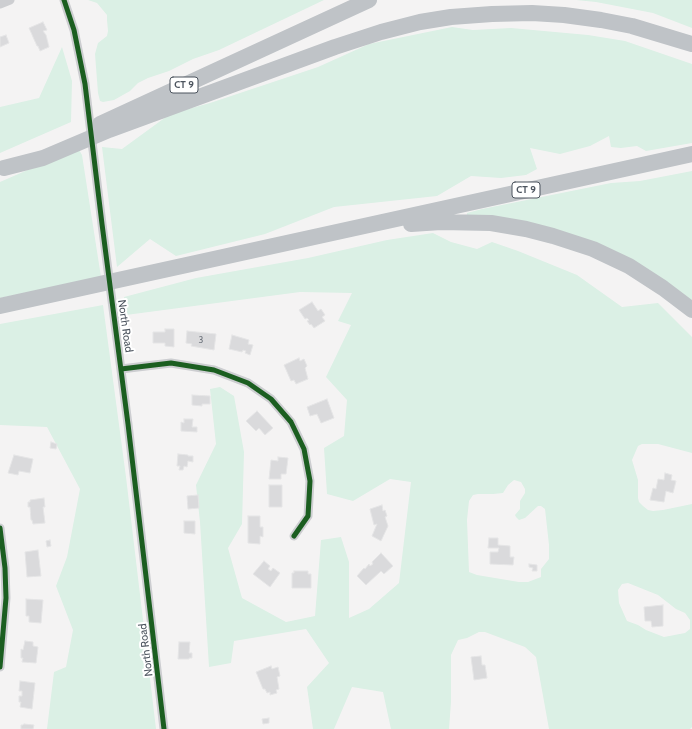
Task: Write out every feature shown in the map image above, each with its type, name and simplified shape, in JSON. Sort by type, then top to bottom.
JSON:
[{"type":"highway","name":"CT 9","points":[[2,169],[369,0]]},
{"type":"highway","points":[[2,169],[43,158],[109,130],[335,47],[376,33],[420,22],[492,14],[528,13],[558,15],[613,22],[654,32],[692,44]]},
{"type":"highway","name":"CT 9","points":[[0,306],[692,154]]},
{"type":"highway","points":[[359,227],[441,222],[467,222],[504,225],[544,233],[593,249],[622,262],[654,281],[692,310]]},
{"type":"street","points":[[0,4],[10,0]]},
{"type":"street","name":"North Road","points":[[64,0],[71,19],[79,50],[87,105],[121,369],[164,729]]},
{"type":"street","points":[[121,369],[171,363],[214,370],[248,383],[271,399],[291,422],[304,449],[310,481],[308,516],[294,536]]},
{"type":"street","points":[[0,528],[5,568],[6,598],[0,667]]},
{"type":"green space","points":[[88,0],[324,0],[219,50],[148,78],[138,83],[130,91],[114,100],[103,102],[100,101],[98,93],[95,54],[98,43],[107,36],[107,15],[97,3]]},
{"type":"green space","points":[[576,0],[692,0],[692,28],[653,13],[596,2]]},
{"type":"green space","points":[[452,27],[473,30],[511,28],[588,35],[625,41],[692,64],[692,143],[646,151],[637,146],[621,148],[611,147],[609,136],[590,146],[560,154],[530,148],[537,169],[526,175],[501,178],[471,176],[437,196],[334,207],[265,234],[176,256],[150,239],[117,267],[102,147],[122,149],[170,114],[210,103],[318,67],[369,44]]},
{"type":"green space","points":[[62,47],[72,81],[71,122],[0,153],[0,107],[39,98]]},
{"type":"green space","points":[[78,148],[82,155],[101,277],[0,298],[0,182]]},
{"type":"green space","points":[[692,171],[692,304],[627,258],[467,217],[467,213],[482,209],[611,183],[640,181]]},
{"type":"green space","points":[[433,233],[451,242],[477,249],[492,242],[577,275],[622,307],[658,303],[692,337],[692,453],[658,444],[642,444],[638,446],[632,460],[638,480],[639,502],[648,510],[663,510],[692,504],[692,727],[690,729],[549,729],[536,657],[525,647],[485,632],[479,632],[467,638],[458,640],[451,655],[451,702],[449,729],[391,729],[383,692],[352,687],[334,729],[313,729],[307,687],[329,663],[306,629],[234,641],[231,663],[209,667],[200,522],[196,485],[216,444],[210,389],[220,387],[234,396],[244,452],[242,524],[228,548],[242,598],[286,622],[315,616],[321,540],[341,537],[349,562],[349,618],[369,609],[399,583],[411,482],[390,479],[353,501],[327,494],[324,448],[344,436],[347,400],[326,377],[351,325],[338,321],[352,293],[300,292],[126,315],[124,297],[196,278],[308,258],[387,240]],"holes":[[[514,480],[521,482],[525,489],[525,493],[520,501],[520,509],[515,515],[519,520],[525,518],[538,506],[545,509],[549,559],[541,569],[541,577],[528,582],[519,582],[477,575],[469,572],[467,520],[469,501],[473,495],[503,493],[508,485]],[[628,583],[658,595],[676,609],[685,613],[690,620],[690,629],[685,633],[664,637],[627,621],[619,603],[618,590],[622,584]]]},
{"type":"green space","points":[[103,305],[126,477],[156,729],[47,729],[54,672],[66,667],[73,630],[56,586],[67,557],[80,489],[47,427],[0,425],[0,324]]},
{"type":"building","points":[[43,22],[47,30],[43,31],[46,35],[49,47],[40,51],[29,28]]},
{"type":"building","points":[[6,35],[9,43],[0,47],[0,37]]},
{"type":"building","points":[[312,302],[318,311],[321,309],[325,315],[322,317],[325,321],[314,328],[307,321],[309,320],[307,318],[305,319],[299,310]]},
{"type":"building","points":[[165,329],[174,329],[174,347],[165,346],[165,343],[153,343],[153,332],[165,332]]},
{"type":"building","points":[[187,331],[216,334],[214,350],[191,346],[192,344],[186,343]]},
{"type":"building","points":[[232,335],[249,340],[248,344],[253,345],[250,355],[245,353],[246,351],[243,350],[242,352],[229,349]]},
{"type":"building","points":[[299,358],[300,361],[304,359],[307,366],[305,368],[308,379],[296,384],[294,380],[291,381],[284,365]]},
{"type":"building","points":[[192,395],[210,396],[210,404],[202,404],[202,406],[192,405]]},
{"type":"building","points":[[327,399],[334,418],[321,423],[317,414],[310,416],[307,407]]},
{"type":"building","points":[[257,411],[273,428],[265,435],[259,428],[256,431],[246,421]]},
{"type":"building","points":[[184,419],[193,419],[192,427],[197,427],[197,432],[181,431],[181,422],[184,423]]},
{"type":"building","points":[[51,442],[57,444],[56,449],[50,448]]},
{"type":"building","points":[[178,454],[193,456],[193,462],[188,461],[187,467],[184,466],[183,470],[179,470],[180,466],[177,466]]},
{"type":"building","points":[[14,455],[33,459],[30,473],[19,471],[18,475],[8,473]]},
{"type":"building","points":[[278,457],[288,458],[286,474],[281,474],[281,479],[269,479],[271,460],[278,461]]},
{"type":"building","points":[[665,473],[672,475],[671,480],[676,481],[673,493],[666,491],[664,502],[650,500],[653,488],[656,489],[658,479],[664,480]]},
{"type":"building","points":[[269,485],[282,485],[282,507],[269,507]]},
{"type":"building","points":[[198,495],[199,508],[188,509],[187,496]]},
{"type":"building","points":[[44,498],[45,507],[43,507],[45,523],[33,524],[28,502],[30,502],[30,500]]},
{"type":"building","points":[[382,505],[383,511],[385,510],[387,516],[385,517],[388,526],[381,541],[372,536],[377,524],[374,525],[370,509]]},
{"type":"building","points":[[248,516],[260,516],[260,527],[263,527],[263,537],[260,536],[260,544],[248,543]]},
{"type":"building","points":[[184,521],[195,521],[195,534],[184,533]]},
{"type":"building","points":[[489,538],[498,538],[498,545],[510,546],[510,557],[514,557],[513,565],[490,564],[490,552],[498,552],[499,548],[488,548]]},
{"type":"building","points":[[50,540],[51,546],[47,547],[46,541]]},
{"type":"building","points":[[38,550],[41,576],[27,577],[25,552]]},
{"type":"building","points":[[381,553],[393,566],[384,574],[381,571],[366,585],[357,576],[369,564],[370,566],[373,564],[372,562]]},
{"type":"building","points":[[264,561],[270,566],[268,569],[271,571],[273,568],[280,573],[270,587],[253,574]]},
{"type":"building","points":[[529,564],[537,565],[537,571],[532,571],[533,568],[529,567]]},
{"type":"building","points":[[294,571],[308,571],[308,574],[311,574],[311,588],[292,588],[292,573],[294,573]]},
{"type":"building","points":[[26,599],[43,600],[41,623],[29,622],[29,616],[26,616]]},
{"type":"building","points":[[663,605],[663,626],[652,627],[651,621],[645,621],[644,607]]},
{"type":"building","points":[[25,641],[33,642],[33,646],[38,647],[36,663],[22,662],[23,658],[21,658],[21,649],[23,650]]},
{"type":"building","points":[[179,642],[190,642],[189,653],[192,653],[192,658],[178,659]]},
{"type":"building","points":[[481,656],[482,665],[485,665],[487,678],[474,680],[471,657]]},
{"type":"building","points":[[271,666],[272,669],[278,667],[280,676],[277,677],[279,689],[276,690],[277,693],[270,695],[270,692],[267,693],[265,689],[263,689],[256,672]]},
{"type":"building","points":[[20,681],[35,683],[32,709],[20,707],[21,702],[19,702],[19,696],[22,696],[22,691],[19,691]]},
{"type":"building","points":[[269,718],[269,723],[263,724],[262,719]]},
{"type":"building","points":[[21,725],[34,725],[33,729],[21,729]]},
{"type":"cycle path","points":[[64,0],[74,30],[85,84],[128,424],[164,729]]},
{"type":"cycle path","points":[[121,369],[171,363],[214,370],[248,383],[271,399],[291,422],[304,449],[310,481],[308,516],[294,536]]},
{"type":"cycle path","points":[[0,528],[5,568],[6,598],[0,667]]}]
